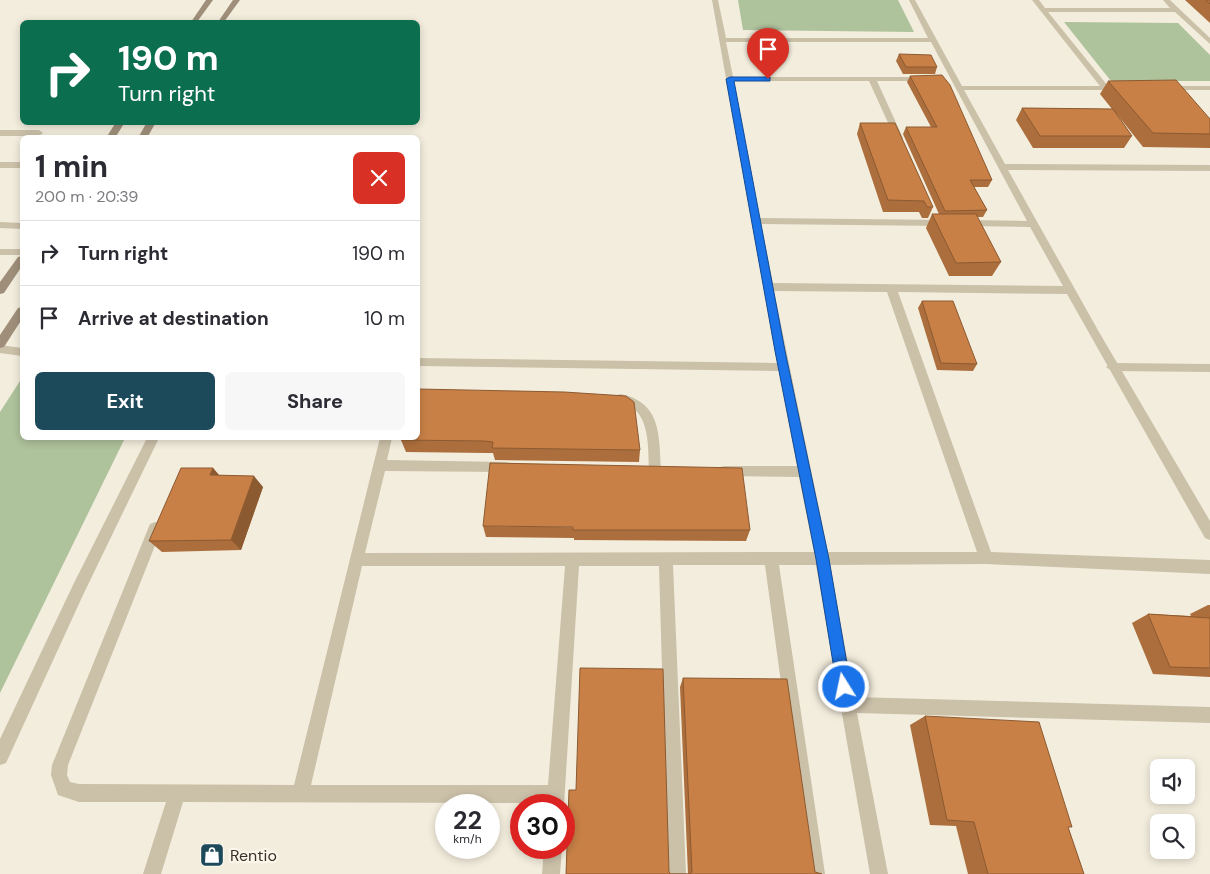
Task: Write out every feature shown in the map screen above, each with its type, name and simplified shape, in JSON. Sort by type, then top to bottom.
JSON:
[{"type":"main road","points":[[195,20],[210,0]]},
{"type":"main road","points":[[222,20],[236,0]]},
{"type":"main road","points":[[0,290],[20,261]]},
{"type":"main road","points":[[0,344],[20,314]]},
{"type":"street","points":[[715,0],[755,221],[822,559],[879,874]]},
{"type":"street","points":[[912,0],[953,82],[1034,224],[1112,367],[1210,534]]},
{"type":"street","points":[[1035,0],[1106,88]]},
{"type":"street","points":[[1166,0],[1210,42]]},
{"type":"street","points":[[1043,10],[1177,10]]},
{"type":"street","points":[[722,40],[933,40]]},
{"type":"street","points":[[730,79],[932,78]]},
{"type":"street","points":[[872,79],[904,151]]},
{"type":"street","points":[[953,82],[1125,88]]},
{"type":"street","points":[[1163,88],[1210,88]]},
{"type":"street","points":[[0,133],[39,133]]},
{"type":"street","points":[[0,165],[20,164]]},
{"type":"street","points":[[1001,167],[1210,168]]},
{"type":"street","points":[[755,221],[935,218],[1034,224]]},
{"type":"street","points":[[0,225],[20,226]]},
{"type":"street","points":[[0,252],[20,252]]},
{"type":"street","points":[[768,287],[1070,290]]},
{"type":"street","points":[[891,287],[986,558]]},
{"type":"street","points":[[0,348],[20,352]]},
{"type":"street","points":[[420,362],[783,367]]},
{"type":"street","points":[[1112,367],[1210,368]]},
{"type":"street","points":[[605,398],[624,399],[636,404],[647,415],[652,429],[655,469]]},
{"type":"street","points":[[0,757],[78,590],[152,440]]},
{"type":"street","points":[[301,793],[386,440]]},
{"type":"street","points":[[379,466],[517,468]]},
{"type":"street","points":[[711,470],[805,472]]},
{"type":"street","points":[[162,512],[60,765],[59,775],[64,789],[79,792],[301,793],[510,798]]},
{"type":"street","points":[[357,560],[572,561],[986,558],[1210,567]]},
{"type":"street","points":[[666,559],[677,874]]},
{"type":"street","points":[[771,559],[816,874]]},
{"type":"street","points":[[555,794],[572,561]]},
{"type":"street","points":[[847,705],[1210,715]]},
{"type":"street","points":[[152,874],[178,793]]},
{"type":"street","points":[[551,874],[552,859]]},
{"type":"green space","points":[[738,0],[898,0],[914,32],[743,30]]},
{"type":"green space","points":[[1064,22],[1178,23],[1210,55],[1210,81],[1111,81]]},
{"type":"green space","points":[[20,381],[20,440],[124,440],[0,693],[0,412]]},
{"type":"building","points":[[899,54],[931,55],[937,67],[906,67]]},
{"type":"building","points":[[942,75],[950,85],[992,180],[970,180],[987,210],[945,211],[906,127],[937,127],[910,76]]},
{"type":"building","points":[[1176,80],[1210,119],[1210,134],[1153,133],[1108,81]]},
{"type":"building","points":[[1022,108],[1113,109],[1132,136],[1040,136]]},
{"type":"building","points":[[860,123],[895,123],[933,207],[927,207],[924,201],[888,200]]},
{"type":"building","points":[[932,214],[976,214],[1001,262],[956,263]]},
{"type":"building","points":[[922,301],[953,301],[977,364],[941,363]]},
{"type":"building","points":[[420,389],[564,392],[626,396],[634,402],[640,450],[492,448],[493,442],[401,440],[420,440]]},
{"type":"building","points":[[490,463],[742,468],[750,530],[573,530],[573,527],[483,526]]},
{"type":"building","points":[[181,468],[213,468],[210,475],[254,476],[231,540],[149,541]]},
{"type":"building","points":[[1148,614],[1210,618],[1210,668],[1170,667]]},
{"type":"building","points":[[580,668],[663,669],[669,872],[671,874],[566,874],[567,859],[575,859],[575,794],[569,794],[569,790],[576,790]]},
{"type":"building","points":[[683,678],[787,679],[815,872],[822,874],[690,874],[692,872]]},
{"type":"building","points":[[925,716],[1039,722],[1072,827],[1068,827],[1084,874],[988,874],[974,822],[947,820]]},
{"type":"place","name":"Rentio","points":[[212,855]]},
{"type":"route","points":[[768,79],[730,79],[755,221],[822,559],[844,687]]}]
